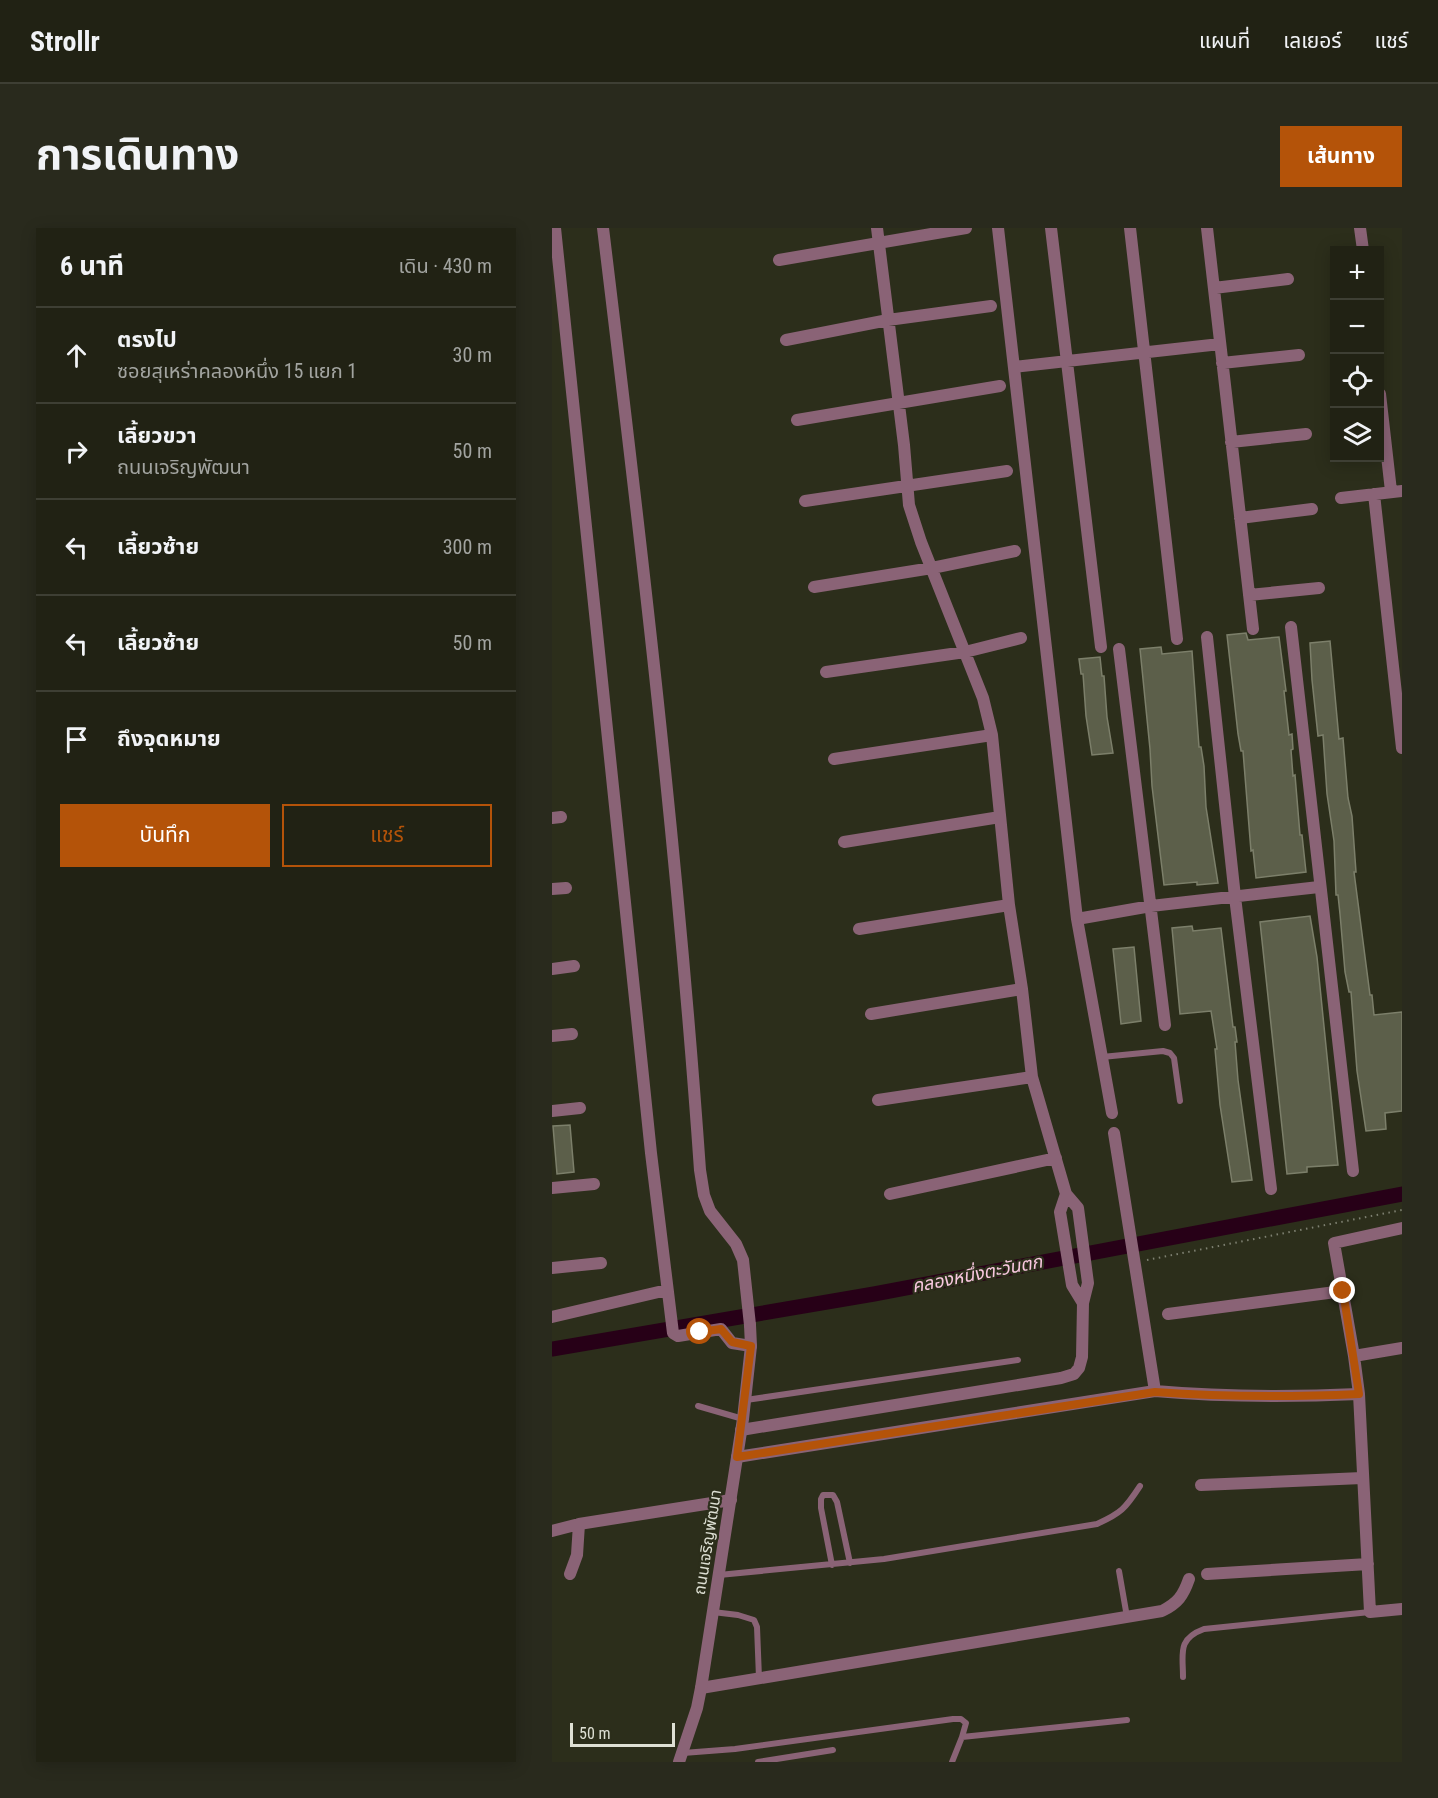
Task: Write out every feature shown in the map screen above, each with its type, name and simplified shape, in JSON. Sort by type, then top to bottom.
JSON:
[{"type":"street","points":[[555,228],[673,1333],[678,1336],[721,1329],[732,1342],[751,1346]]},
{"type":"street","name":"ถนนเจริญพัฒนา","points":[[603,228],[658,693],[687,993],[700,1170],[704,1196],[710,1211],[736,1244],[742,1260],[750,1325],[751,1346],[746,1400],[701,1688],[681,1757]]},
{"type":"street","points":[[742,1424],[1074,1374],[1079,1368],[1082,1357],[1083,1303],[1088,1283],[1078,1208],[1066,1194],[1032,1077],[1009,905],[993,735],[983,698],[909,505],[877,228]]},
{"type":"street","points":[[779,260],[966,228]]},
{"type":"street","points":[[999,228],[1077,919],[1112,1113]]},
{"type":"street","points":[[1051,228],[1101,647]]},
{"type":"street","points":[[1130,228],[1177,639]]},
{"type":"street","points":[[1207,228],[1252,629]]},
{"type":"street","points":[[1360,228],[1362,246]]},
{"type":"street","points":[[1214,288],[1288,279]]},
{"type":"street","points":[[786,340],[888,320],[991,306]]},
{"type":"street","points":[[1014,367],[1220,344]]},
{"type":"street","points":[[1222,363],[1299,355]]},
{"type":"street","points":[[797,420],[1000,386]]},
{"type":"street","points":[[1341,498],[1396,491],[1382,408]]},
{"type":"street","points":[[1231,442],[1306,434]]},
{"type":"street","points":[[805,501],[1007,471]]},
{"type":"street","points":[[1374,494],[1402,748]]},
{"type":"street","points":[[1240,518],[1312,509]]},
{"type":"street","points":[[814,587],[932,568],[1016,551]]},
{"type":"street","points":[[1249,595],[1319,588]]},
{"type":"street","points":[[1291,627],[1353,1171]]},
{"type":"street","points":[[1207,637],[1235,897],[1271,1189]]},
{"type":"street","points":[[826,672],[965,652],[1022,638]]},
{"type":"street","points":[[1119,649],[1165,1025]]},
{"type":"street","points":[[834,759],[993,735]]},
{"type":"street","points":[[844,842],[1000,817]]},
{"type":"street","points":[[1077,919],[1150,906],[1320,887]]},
{"type":"street","points":[[552,889],[566,888]]},
{"type":"street","points":[[859,929],[1009,905]]},
{"type":"street","points":[[552,969],[574,966]]},
{"type":"street","points":[[870,1014],[1022,989]]},
{"type":"street","points":[[552,1036],[572,1034]]},
{"type":"street","points":[[878,1100],[1032,1077]]},
{"type":"street","points":[[552,1111],[580,1108]]},
{"type":"street","points":[[1114,1133],[1155,1392]]},
{"type":"street","points":[[890,1194],[1056,1158]]},
{"type":"street","points":[[552,1188],[594,1184]]},
{"type":"street","points":[[1066,1194],[1060,1212],[1072,1285],[1083,1303]]},
{"type":"street","points":[[1402,1228],[1334,1243],[1359,1394],[1370,1612],[1402,1609]]},
{"type":"street","points":[[552,1268],[601,1263]]},
{"type":"street","points":[[1168,1314],[1343,1291]]},
{"type":"street","points":[[552,1317],[668,1294]]},
{"type":"street","points":[[1354,1356],[1402,1348]]},
{"type":"street","points":[[737,1457],[1155,1392],[1277,1397],[1359,1394]]},
{"type":"street","points":[[1201,1485],[1362,1478]]},
{"type":"street","points":[[552,1531],[579,1524],[731,1500]]},
{"type":"street","points":[[570,1574],[577,1555],[579,1524]]},
{"type":"street","points":[[1207,1574],[1368,1564]]},
{"type":"street","points":[[701,1688],[1162,1611],[1174,1605],[1182,1597],[1189,1579]]},
{"type":"lane","points":[[1102,1057],[1163,1051],[1170,1053],[1174,1058],[1180,1101]]},
{"type":"lane","points":[[746,1400],[1018,1360]]},
{"type":"lane","points":[[698,1406],[742,1424]]},
{"type":"lane","points":[[719,1575],[884,1559],[1097,1524],[1125,1509],[1140,1486]]},
{"type":"lane","points":[[832,1565],[820,1508],[823,1495],[828,1494],[833,1495],[837,1502],[850,1563]]},
{"type":"lane","points":[[1119,1571],[1127,1617]]},
{"type":"lane","points":[[713,1612],[738,1615],[754,1620],[757,1627],[759,1678]]},
{"type":"lane","points":[[1183,1677],[1183,1646],[1186,1638],[1204,1629],[1370,1612]]},
{"type":"lane","points":[[681,1757],[961,1719],[966,1723],[952,1762]]},
{"type":"lane","points":[[962,1737],[1127,1720]]},
{"type":"lane","points":[[758,1762],[833,1750]]},
{"type":"path","points":[[1135,1262],[1402,1210]]},
{"type":"building","points":[[1246,633],[1248,640],[1279,637],[1289,735],[1292,734],[1293,776],[1295,775],[1306,872],[1256,878],[1253,850],[1251,851],[1243,751],[1241,751],[1238,734],[1227,635]]},
{"type":"building","points":[[1330,641],[1339,739],[1343,738],[1348,798],[1352,816],[1356,872],[1354,872],[1370,995],[1372,995],[1374,1015],[1402,1012],[1402,1111],[1385,1113],[1386,1129],[1366,1131],[1357,1071],[1351,992],[1349,992],[1345,972],[1338,895],[1336,895],[1334,841],[1327,794],[1323,735],[1318,736],[1312,680],[1310,643]]},
{"type":"building","points":[[1161,647],[1162,654],[1192,651],[1199,747],[1201,747],[1204,766],[1206,807],[1218,883],[1164,885],[1152,786],[1140,649]]},
{"type":"building","points":[[1100,657],[1113,753],[1092,755],[1083,674],[1081,674],[1079,659]]},
{"type":"building","points":[[1310,916],[1317,957],[1338,1165],[1307,1167],[1307,1172],[1287,1174],[1260,922]]},
{"type":"building","points":[[1192,926],[1193,931],[1221,928],[1233,1027],[1235,1027],[1237,1042],[1235,1042],[1238,1080],[1252,1180],[1232,1182],[1220,1105],[1215,1049],[1217,1049],[1211,1011],[1180,1014],[1172,928]]},
{"type":"building","points":[[1134,947],[1141,1021],[1121,1024],[1113,949]]},
{"type":"building","points":[[570,1125],[574,1172],[557,1174],[553,1126]]},
{"type":"waterway","name":"คลองหนึ่งตะวันตก","points":[[552,1349],[874,1294],[1402,1194]]},
{"type":"route","points":[[700,1332],[721,1329],[732,1342],[751,1346],[737,1457],[1155,1392],[1277,1397],[1359,1394],[1343,1291]]}]
